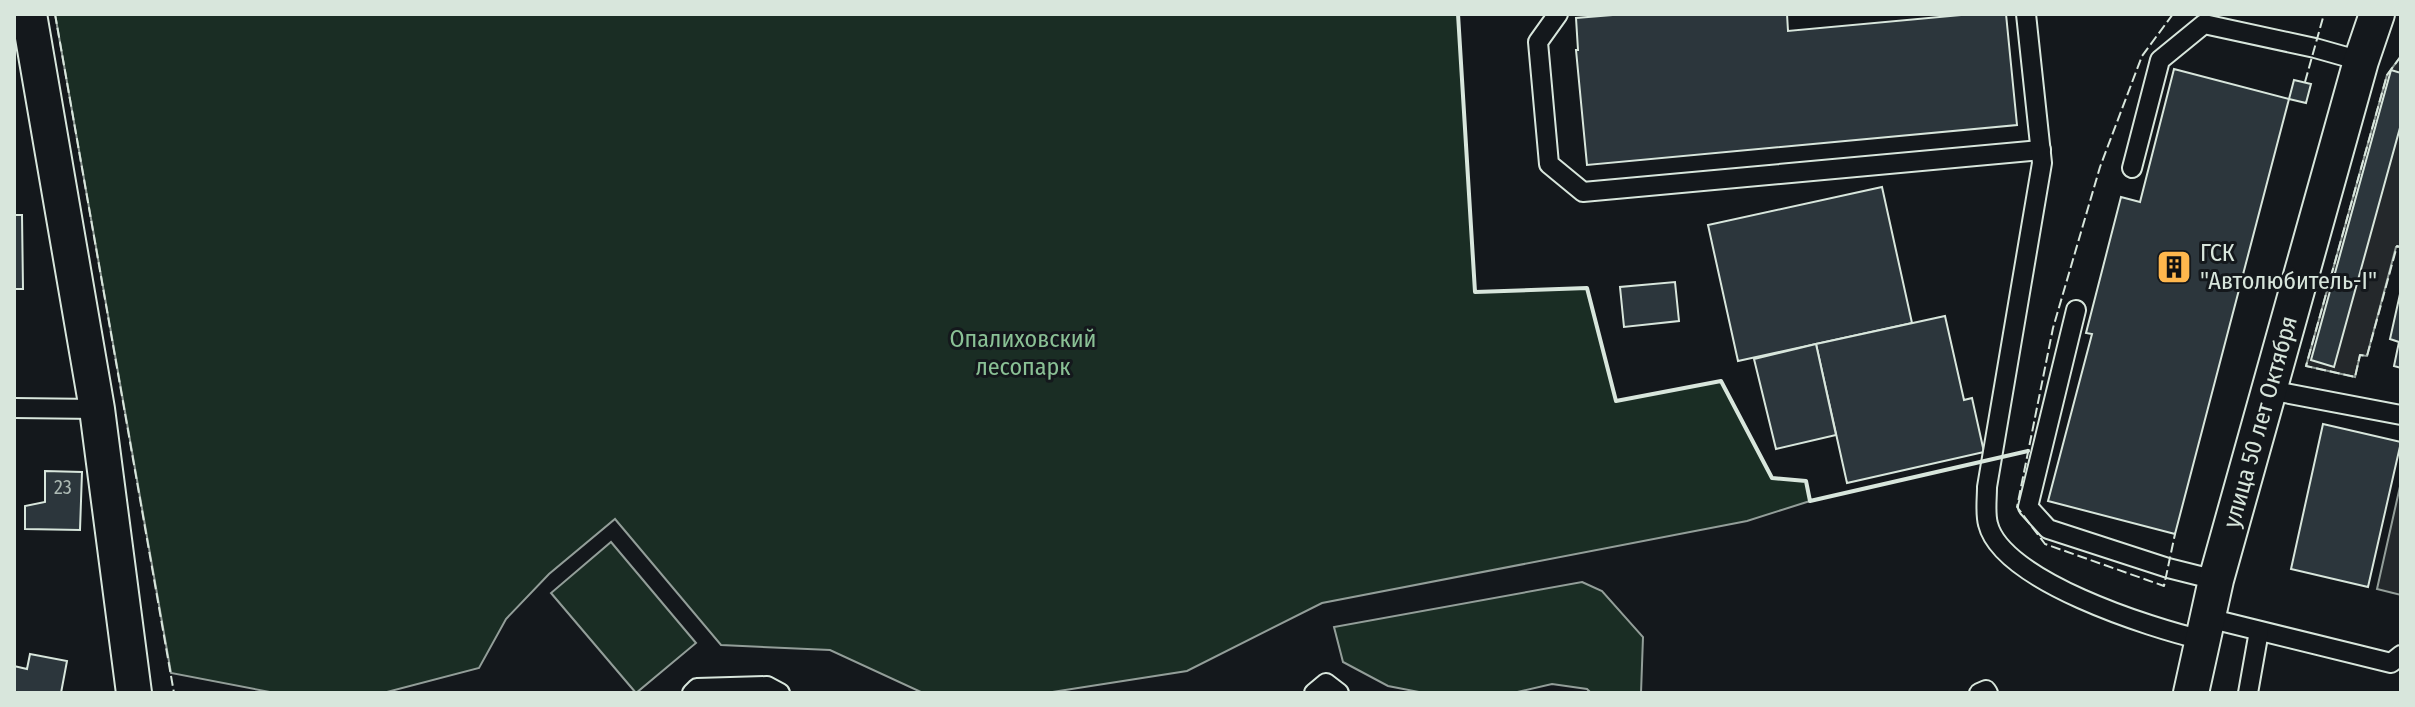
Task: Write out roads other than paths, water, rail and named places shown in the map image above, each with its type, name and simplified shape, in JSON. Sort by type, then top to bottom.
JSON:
[{"type":"street","name":"улица 50 лет Октября","points":[[2191,693],[2216,580],[2361,61],[2377,14]]},
{"type":"street","points":[[24,15],[97,409],[134,693]]},
{"type":"lane","points":[[1558,14],[1538,42],[1549,164],[1583,192],[2041,150]]},
{"type":"lane","points":[[2026,14],[2042,163],[1987,487],[1988,525],[2002,549],[2019,566],[2054,585],[2111,612],[2171,632],[2205,629],[2259,631],[2391,663],[2401,655]]},
{"type":"lane","points":[[2132,168],[2160,60],[2204,24],[2361,61]]},
{"type":"lane","points":[[2076,310],[2028,507],[2048,529],[2168,568],[2216,580]]},
{"type":"lane","points":[[2269,390],[2401,415]]},
{"type":"lane","points":[[14,408],[97,409]]},
{"type":"lane","points":[[2248,693],[2259,631]]},
{"type":"lane","points":[[1314,693],[1326,683],[1339,693]]},
{"type":"lane","points":[[692,693],[697,688],[767,686],[780,693]]},
{"type":"lane","points":[[1979,693],[1986,690],[1988,693]]},
{"type":"place","name":"ГСК \"Автолюбитель-I\"","points":[[2174,267]]},
{"type":"park label","name":"Опалиховский лесопарк","points":[[1023,353]]}]
